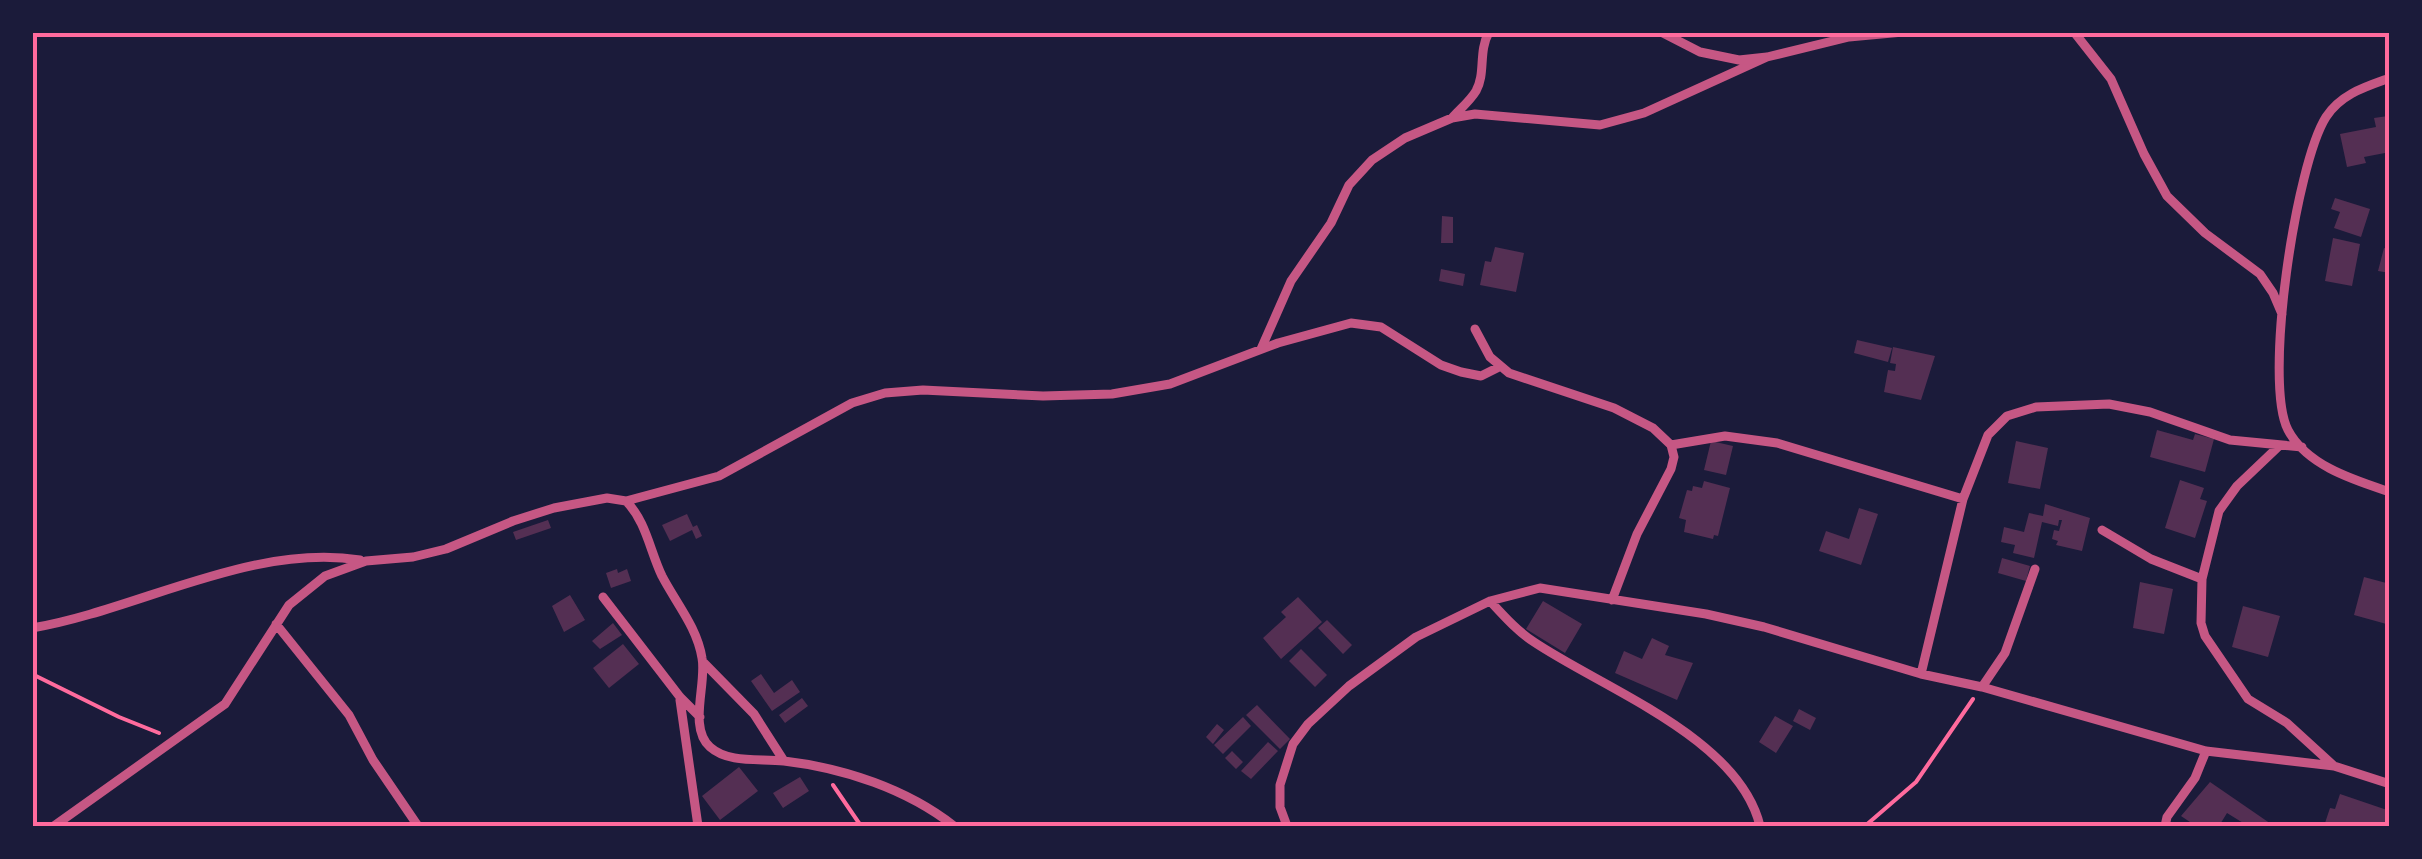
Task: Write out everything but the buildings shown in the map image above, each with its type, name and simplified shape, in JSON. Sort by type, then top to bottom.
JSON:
[{"type":"street","points":[[1452,118],[1475,92],[1480,52],[1489,32]]},
{"type":"street","points":[[1660,32],[1723,59],[1767,57]]},
{"type":"street","points":[[1261,349],[1291,281],[1331,223],[1349,185],[1372,160],[1392,146],[1452,118],[1475,114],[1600,125],[1644,113],[1767,57],[1849,37],[1903,32]]},
{"type":"street","points":[[2074,32],[2112,79],[2167,196],[2194,224],[2260,274],[2283,316]]},
{"type":"street","points":[[2390,78],[2341,100],[2320,128],[2296,204],[2283,316],[2280,400],[2288,431],[2317,460],[2352,479],[2390,492]]},
{"type":"street","points":[[32,628],[60,623],[187,583],[269,564],[308,558],[366,561],[413,557],[446,549],[554,508],[607,498],[626,501],[719,476],[852,403],[886,394],[966,390],[1043,396],[1112,394],[1170,384],[1261,349],[1335,326],[1365,322],[1396,334],[1441,365],[1461,372],[1481,376],[1498,367]]},
{"type":"street","points":[[1475,329],[1498,367],[1522,379],[1614,408],[1653,428],[1672,446],[1671,469],[1637,534],[1612,600]]},
{"type":"street","points":[[1921,674],[1962,498],[1988,435],[2007,416],[2036,406],[2109,404],[2150,412],[2230,440],[2302,447]]},
{"type":"street","points":[[1672,446],[1724,436],[1777,443],[1962,498]]},
{"type":"street","points":[[2279,446],[2227,497],[2218,511],[2202,579],[2200,606],[2205,636],[2248,700],[2302,735],[2334,766]]},
{"type":"street","points":[[626,501],[686,615],[704,663],[754,714],[784,761]]},
{"type":"street","points":[[2102,530],[2151,558],[2202,579]]},
{"type":"street","points":[[54,826],[225,704],[276,624],[302,593],[325,576],[366,561]]},
{"type":"street","points":[[1982,688],[2005,653],[2035,569]]},
{"type":"street","points":[[1287,826],[1280,807],[1280,784],[1293,744],[1308,724],[1382,660],[1416,637],[1490,601],[1540,588],[1764,626],[1921,674],[2206,752],[2334,766],[2390,784]]},
{"type":"street","points":[[604,597],[700,718]]},
{"type":"street","points":[[1490,601],[1530,640],[1694,738],[1722,764],[1749,798],[1760,826]]},
{"type":"street","points":[[276,624],[349,715],[373,760],[418,826]]},
{"type":"street","points":[[704,663],[700,718],[704,739],[720,753],[784,761],[873,782],[906,796],[954,826]]},
{"type":"street","points":[[680,697],[698,826]]},
{"type":"street","points":[[2164,826],[2195,778],[2206,752]]},
{"type":"path","points":[[32,674],[119,717],[175,738]]},
{"type":"path","points":[[1866,826],[1916,782],[1982,688]]},
{"type":"path","points":[[824,770],[861,826]]}]
